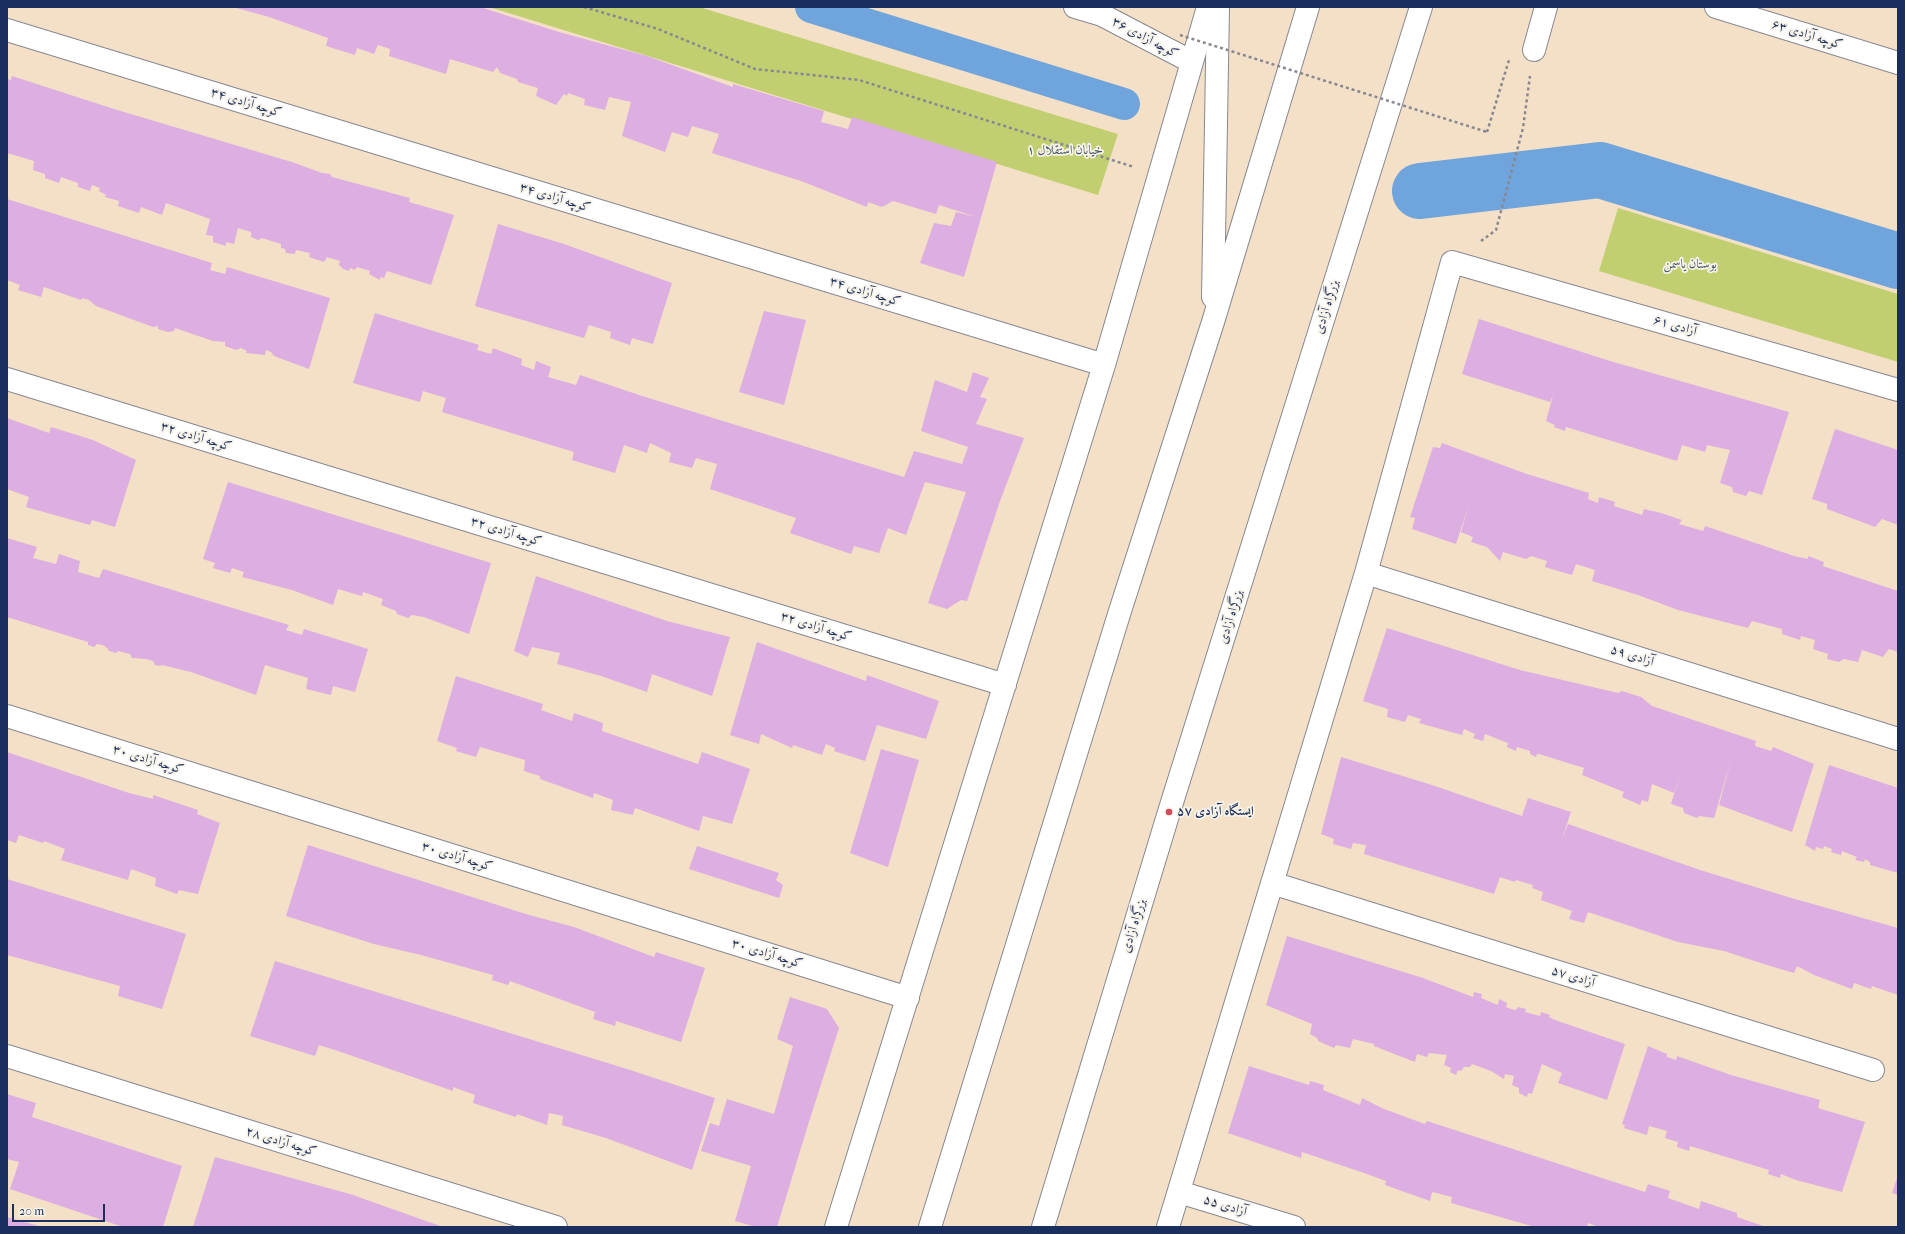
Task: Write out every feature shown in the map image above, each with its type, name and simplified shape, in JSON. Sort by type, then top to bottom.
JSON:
[{"type":"main road","name":"کوچه آزادی ۳۶","points":[[1075,7],[1102,15],[1192,62]]},
{"type":"main road","points":[[836,1227],[1104,365],[1208,7]]},
{"type":"main road","points":[[1213,322],[1218,7]]},
{"type":"main road","points":[[930,1227],[1120,611],[1213,322],[1308,7]]},
{"type":"main road","name":"بزرگراه آزادی","points":[[1042,1227],[1174,797],[1421,7]]},
{"type":"main road","points":[[1534,50],[1546,7]]},
{"type":"main road","name":"کوچه آزادی ۶۳","points":[[1716,7],[1898,63]]},
{"type":"main road","name":"کوچه آزادی ۳۴","points":[[7,30],[1104,365]]},
{"type":"main road","name":"آزادی ۶۱","points":[[1366,573],[1452,262],[1898,390]]},
{"type":"main road","name":"کوچه آزادی ۳۲","points":[[7,379],[1005,685]]},
{"type":"main road","points":[[1168,1227],[1366,573]]},
{"type":"main road","name":"آزادی ۵۹","points":[[1366,573],[1898,739]]},
{"type":"main road","name":"کوچه آزادی ۳۰","points":[[7,716],[908,998]]},
{"type":"main road","name":"آزادی ۵۷","points":[[1272,884],[1873,1070]]},
{"type":"main road","name":"کوچه آزادی ۲۸","points":[[7,1056],[556,1227]]},
{"type":"main road","name":"آزادی ۵۵","points":[[1179,1192],[1294,1227]]},
{"type":"path","points":[[584,7],[658,29],[755,69],[859,80],[1159,175]]},
{"type":"path","points":[[1180,35],[1487,132],[1509,57]]},
{"type":"path","points":[[1496,230],[1523,128],[1534,50]]},
{"type":"green space","name":"خیابان استقلال ۱","points":[[489,7],[699,7],[1118,134],[1098,195]]},
{"type":"green space","name":"بوستان یاسمن","points":[[1618,208],[1898,294],[1898,362],[1599,271]]},
{"type":"building","points":[[233,7],[480,7],[559,32],[647,56],[733,87],[733,84],[824,111],[821,122],[848,129],[852,117],[997,162],[964,277],[920,263],[934,223],[951,226],[956,212],[977,217],[939,205],[936,214],[893,201],[882,207],[868,202],[867,207],[801,181],[712,153],[719,134],[692,126],[688,137],[672,132],[665,152],[622,136],[631,102],[609,97],[605,110],[584,105],[585,99],[568,93],[567,96],[564,94],[556,105],[536,96],[538,88],[518,82],[517,79],[500,73],[497,67],[493,72],[450,59],[446,74],[389,56],[390,49],[378,45],[374,54],[357,48],[355,55],[326,46],[328,38],[269,17]]},
{"type":"building","points":[[12,76],[114,109],[292,162],[322,173],[330,174],[332,177],[410,198],[409,202],[454,215],[431,285],[387,271],[384,278],[380,277],[380,280],[369,274],[370,271],[357,267],[355,270],[350,268],[349,271],[343,269],[339,265],[340,261],[327,257],[324,262],[309,257],[310,253],[296,250],[295,254],[286,253],[285,249],[281,248],[281,244],[262,238],[258,240],[251,237],[251,232],[238,228],[234,244],[226,242],[226,246],[213,242],[213,236],[206,235],[210,219],[166,203],[162,215],[141,207],[139,213],[118,206],[119,201],[105,197],[106,195],[99,191],[100,188],[92,185],[90,191],[78,187],[78,183],[61,177],[59,183],[45,178],[45,174],[33,170],[34,161],[7,153],[7,79],[11,80]]},
{"type":"building","points":[[7,199],[212,263],[210,270],[225,274],[227,267],[330,298],[309,369],[274,356],[271,352],[266,350],[265,355],[246,353],[247,351],[241,348],[236,350],[225,346],[225,342],[213,341],[175,328],[174,331],[168,332],[158,329],[158,326],[153,327],[96,306],[89,300],[82,298],[81,300],[44,287],[41,297],[18,290],[20,285],[7,280]]},
{"type":"building","points":[[498,224],[564,244],[672,283],[653,344],[632,338],[630,345],[610,338],[611,332],[589,325],[584,338],[475,306]]},
{"type":"building","points":[[764,311],[806,320],[784,405],[739,392]]},
{"type":"building","points":[[375,313],[479,345],[477,350],[491,354],[493,348],[522,359],[521,365],[534,370],[536,361],[551,367],[548,377],[576,385],[580,375],[639,395],[904,477],[914,451],[962,464],[968,447],[921,431],[935,380],[967,392],[973,372],[989,378],[980,397],[987,399],[976,424],[1024,438],[1000,501],[967,601],[961,600],[947,609],[928,603],[966,492],[925,482],[906,535],[888,528],[879,553],[854,546],[851,554],[790,533],[796,518],[710,489],[717,464],[696,458],[692,468],[669,462],[671,453],[650,443],[647,453],[624,445],[615,473],[572,460],[574,452],[442,412],[446,398],[423,391],[420,402],[353,383]]},
{"type":"building","points":[[1479,319],[1610,361],[1789,412],[1762,495],[1749,491],[1746,496],[1733,492],[1732,487],[1720,483],[1730,450],[1707,445],[1705,452],[1682,445],[1677,461],[1566,427],[1565,431],[1554,427],[1555,425],[1546,421],[1553,395],[1550,402],[1462,374]]},
{"type":"building","points":[[7,418],[49,433],[51,427],[93,440],[136,460],[115,527],[92,520],[90,525],[26,507],[29,497],[7,489]]},
{"type":"building","points":[[1835,429],[1898,450],[1898,525],[1882,519],[1875,527],[1827,509],[1827,504],[1812,499]]},
{"type":"building","points":[[1442,443],[1527,474],[1589,493],[1588,499],[1598,503],[1599,497],[1615,502],[1614,506],[1642,515],[1644,509],[1661,513],[1682,520],[1679,524],[1703,531],[1705,526],[1794,556],[1808,559],[1808,556],[1824,562],[1823,566],[1898,591],[1898,652],[1889,649],[1883,657],[1862,650],[1858,662],[1844,659],[1839,662],[1827,659],[1828,654],[1813,649],[1815,640],[1801,636],[1800,640],[1782,634],[1782,629],[1752,621],[1748,628],[1678,610],[1638,595],[1592,581],[1595,570],[1576,564],[1572,575],[1545,567],[1547,561],[1531,556],[1526,559],[1503,552],[1500,561],[1487,547],[1471,542],[1473,537],[1461,532],[1469,505],[1456,544],[1412,529],[1415,518],[1410,517],[1433,447],[1440,448]]},
{"type":"building","points":[[228,482],[491,563],[469,634],[424,617],[412,615],[408,618],[397,614],[396,611],[381,605],[383,599],[363,592],[362,596],[338,589],[333,605],[292,590],[242,577],[244,572],[232,568],[230,573],[213,568],[215,563],[203,559]]},
{"type":"building","points":[[7,538],[37,547],[33,558],[56,564],[59,554],[80,561],[78,572],[99,578],[103,569],[289,625],[286,630],[302,635],[304,629],[368,649],[355,692],[333,686],[331,695],[306,689],[308,678],[265,665],[256,695],[191,672],[162,665],[155,665],[153,661],[132,658],[130,654],[118,651],[116,653],[109,651],[103,645],[97,644],[94,647],[88,645],[88,642],[7,617]]},
{"type":"building","points":[[536,576],[667,621],[730,637],[712,696],[652,674],[647,692],[601,676],[557,664],[560,653],[532,647],[528,657],[514,651]]},
{"type":"building","points":[[1387,628],[1520,670],[1618,693],[1622,691],[1641,697],[1652,706],[1756,741],[1755,746],[1771,751],[1773,747],[1814,764],[1792,832],[1719,805],[1731,760],[1714,818],[1699,816],[1697,818],[1684,813],[1683,808],[1671,804],[1681,772],[1674,793],[1652,784],[1648,802],[1642,800],[1640,805],[1622,797],[1624,792],[1582,775],[1584,768],[1539,754],[1537,754],[1536,757],[1530,754],[1530,751],[1517,747],[1516,751],[1507,747],[1508,743],[1485,734],[1483,741],[1473,738],[1475,734],[1464,729],[1462,735],[1419,723],[1421,719],[1408,715],[1405,722],[1387,717],[1388,709],[1363,701]]},
{"type":"building","points":[[757,642],[866,681],[867,675],[939,701],[926,739],[877,725],[865,761],[834,751],[835,748],[826,744],[822,755],[793,745],[792,748],[761,734],[759,744],[730,735]]},
{"type":"building","points":[[456,676],[543,704],[541,710],[572,721],[574,713],[603,723],[602,731],[698,764],[702,752],[750,769],[732,824],[703,816],[699,831],[635,808],[633,815],[611,810],[613,800],[594,793],[593,798],[540,779],[540,776],[524,771],[525,760],[480,747],[476,757],[456,751],[457,748],[437,741]]},
{"type":"building","points":[[881,749],[919,760],[888,867],[850,853]]},
{"type":"building","points":[[7,752],[129,793],[153,799],[153,795],[198,810],[197,814],[220,823],[198,894],[179,890],[177,894],[155,886],[156,878],[131,869],[128,880],[61,860],[65,849],[44,841],[43,843],[19,835],[16,843],[7,840]]},
{"type":"building","points":[[1341,757],[1432,785],[1522,816],[1528,798],[1571,812],[1561,842],[1568,824],[1700,870],[1898,928],[1898,995],[1872,986],[1871,989],[1854,983],[1852,989],[1814,975],[1797,966],[1794,973],[1724,951],[1678,942],[1588,912],[1584,923],[1569,919],[1572,911],[1541,900],[1543,892],[1532,888],[1533,885],[1516,880],[1515,882],[1500,877],[1494,894],[1364,854],[1366,845],[1353,843],[1351,849],[1333,844],[1334,839],[1321,834]]},
{"type":"building","points":[[1829,765],[1898,788],[1898,873],[1870,865],[1870,862],[1865,859],[1864,862],[1855,860],[1857,857],[1842,851],[1841,855],[1831,852],[1832,849],[1824,846],[1823,849],[1816,847],[1815,851],[1805,845]]},
{"type":"building","points":[[308,845],[529,915],[574,927],[654,957],[656,952],[705,968],[681,1042],[616,1021],[615,1026],[593,1019],[595,1012],[510,981],[508,985],[492,980],[493,975],[421,955],[374,944],[286,916]]},
{"type":"building","points":[[697,846],[779,873],[776,880],[783,885],[779,898],[689,869]]},
{"type":"building","points":[[7,879],[186,934],[162,1009],[118,996],[120,986],[7,955]]},
{"type":"building","points":[[1287,936],[1423,978],[1473,997],[1474,992],[1482,994],[1481,998],[1498,1005],[1499,999],[1507,1003],[1506,1007],[1511,1009],[1516,1010],[1518,1007],[1526,1009],[1525,1012],[1540,1016],[1541,1012],[1550,1015],[1549,1017],[1555,1020],[1625,1044],[1607,1100],[1558,1083],[1562,1073],[1542,1064],[1532,1094],[1528,1093],[1527,1097],[1519,1093],[1519,1088],[1512,1085],[1514,1076],[1505,1074],[1504,1079],[1491,1071],[1472,1064],[1470,1067],[1464,1067],[1461,1071],[1458,1070],[1456,1075],[1450,1072],[1451,1068],[1444,1065],[1447,1055],[1429,1053],[1427,1057],[1417,1054],[1415,1062],[1374,1046],[1374,1044],[1353,1039],[1350,1048],[1336,1045],[1334,1048],[1318,1041],[1317,1038],[1310,1034],[1312,1024],[1266,1005]]},
{"type":"building","points":[[275,961],[627,1069],[715,1098],[692,1170],[606,1138],[562,1125],[563,1116],[549,1113],[547,1125],[517,1114],[516,1117],[473,1103],[475,1095],[453,1087],[453,1091],[319,1045],[315,1056],[250,1036]]},
{"type":"building","points":[[790,997],[827,1009],[839,1028],[777,1227],[756,1227],[735,1221],[751,1166],[701,1151],[710,1123],[719,1126],[727,1099],[774,1114],[793,1046],[777,1039]]},
{"type":"building","points":[[1648,1046],[1667,1054],[1667,1057],[1676,1060],[1677,1056],[1731,1075],[1820,1100],[1818,1108],[1865,1122],[1842,1192],[1796,1180],[1781,1174],[1780,1178],[1768,1174],[1769,1170],[1690,1146],[1689,1151],[1677,1147],[1678,1142],[1665,1138],[1667,1131],[1649,1126],[1647,1135],[1624,1128],[1625,1125],[1622,1124]]},
{"type":"building","points":[[1249,1066],[1309,1085],[1310,1081],[1324,1085],[1323,1090],[1360,1105],[1362,1098],[1384,1109],[1425,1124],[1427,1121],[1645,1192],[1648,1184],[1670,1191],[1668,1198],[1699,1209],[1701,1201],[1737,1213],[1737,1217],[1766,1227],[1599,1227],[1588,1223],[1587,1227],[1535,1227],[1451,1203],[1452,1197],[1432,1192],[1430,1201],[1385,1185],[1386,1181],[1302,1152],[1301,1158],[1228,1133]]},
{"type":"building","points":[[7,1094],[36,1103],[32,1117],[182,1166],[163,1227],[123,1227],[10,1189],[19,1162],[7,1159]]},
{"type":"building","points":[[215,1157],[350,1194],[443,1227],[193,1227]]},
{"type":"building","points":[[1898,1175],[1898,1195],[1892,1193]]},
{"type":"building","points":[[7,1217],[39,1226],[39,1227],[7,1227]]},
{"type":"waterway","points":[[811,7],[1124,104]]},
{"type":"waterway","points":[[1420,191],[1600,170],[1898,261]]},
{"type":"place","name":"ایستگاه آزادی ۵۷","points":[[1169,812]]}]
